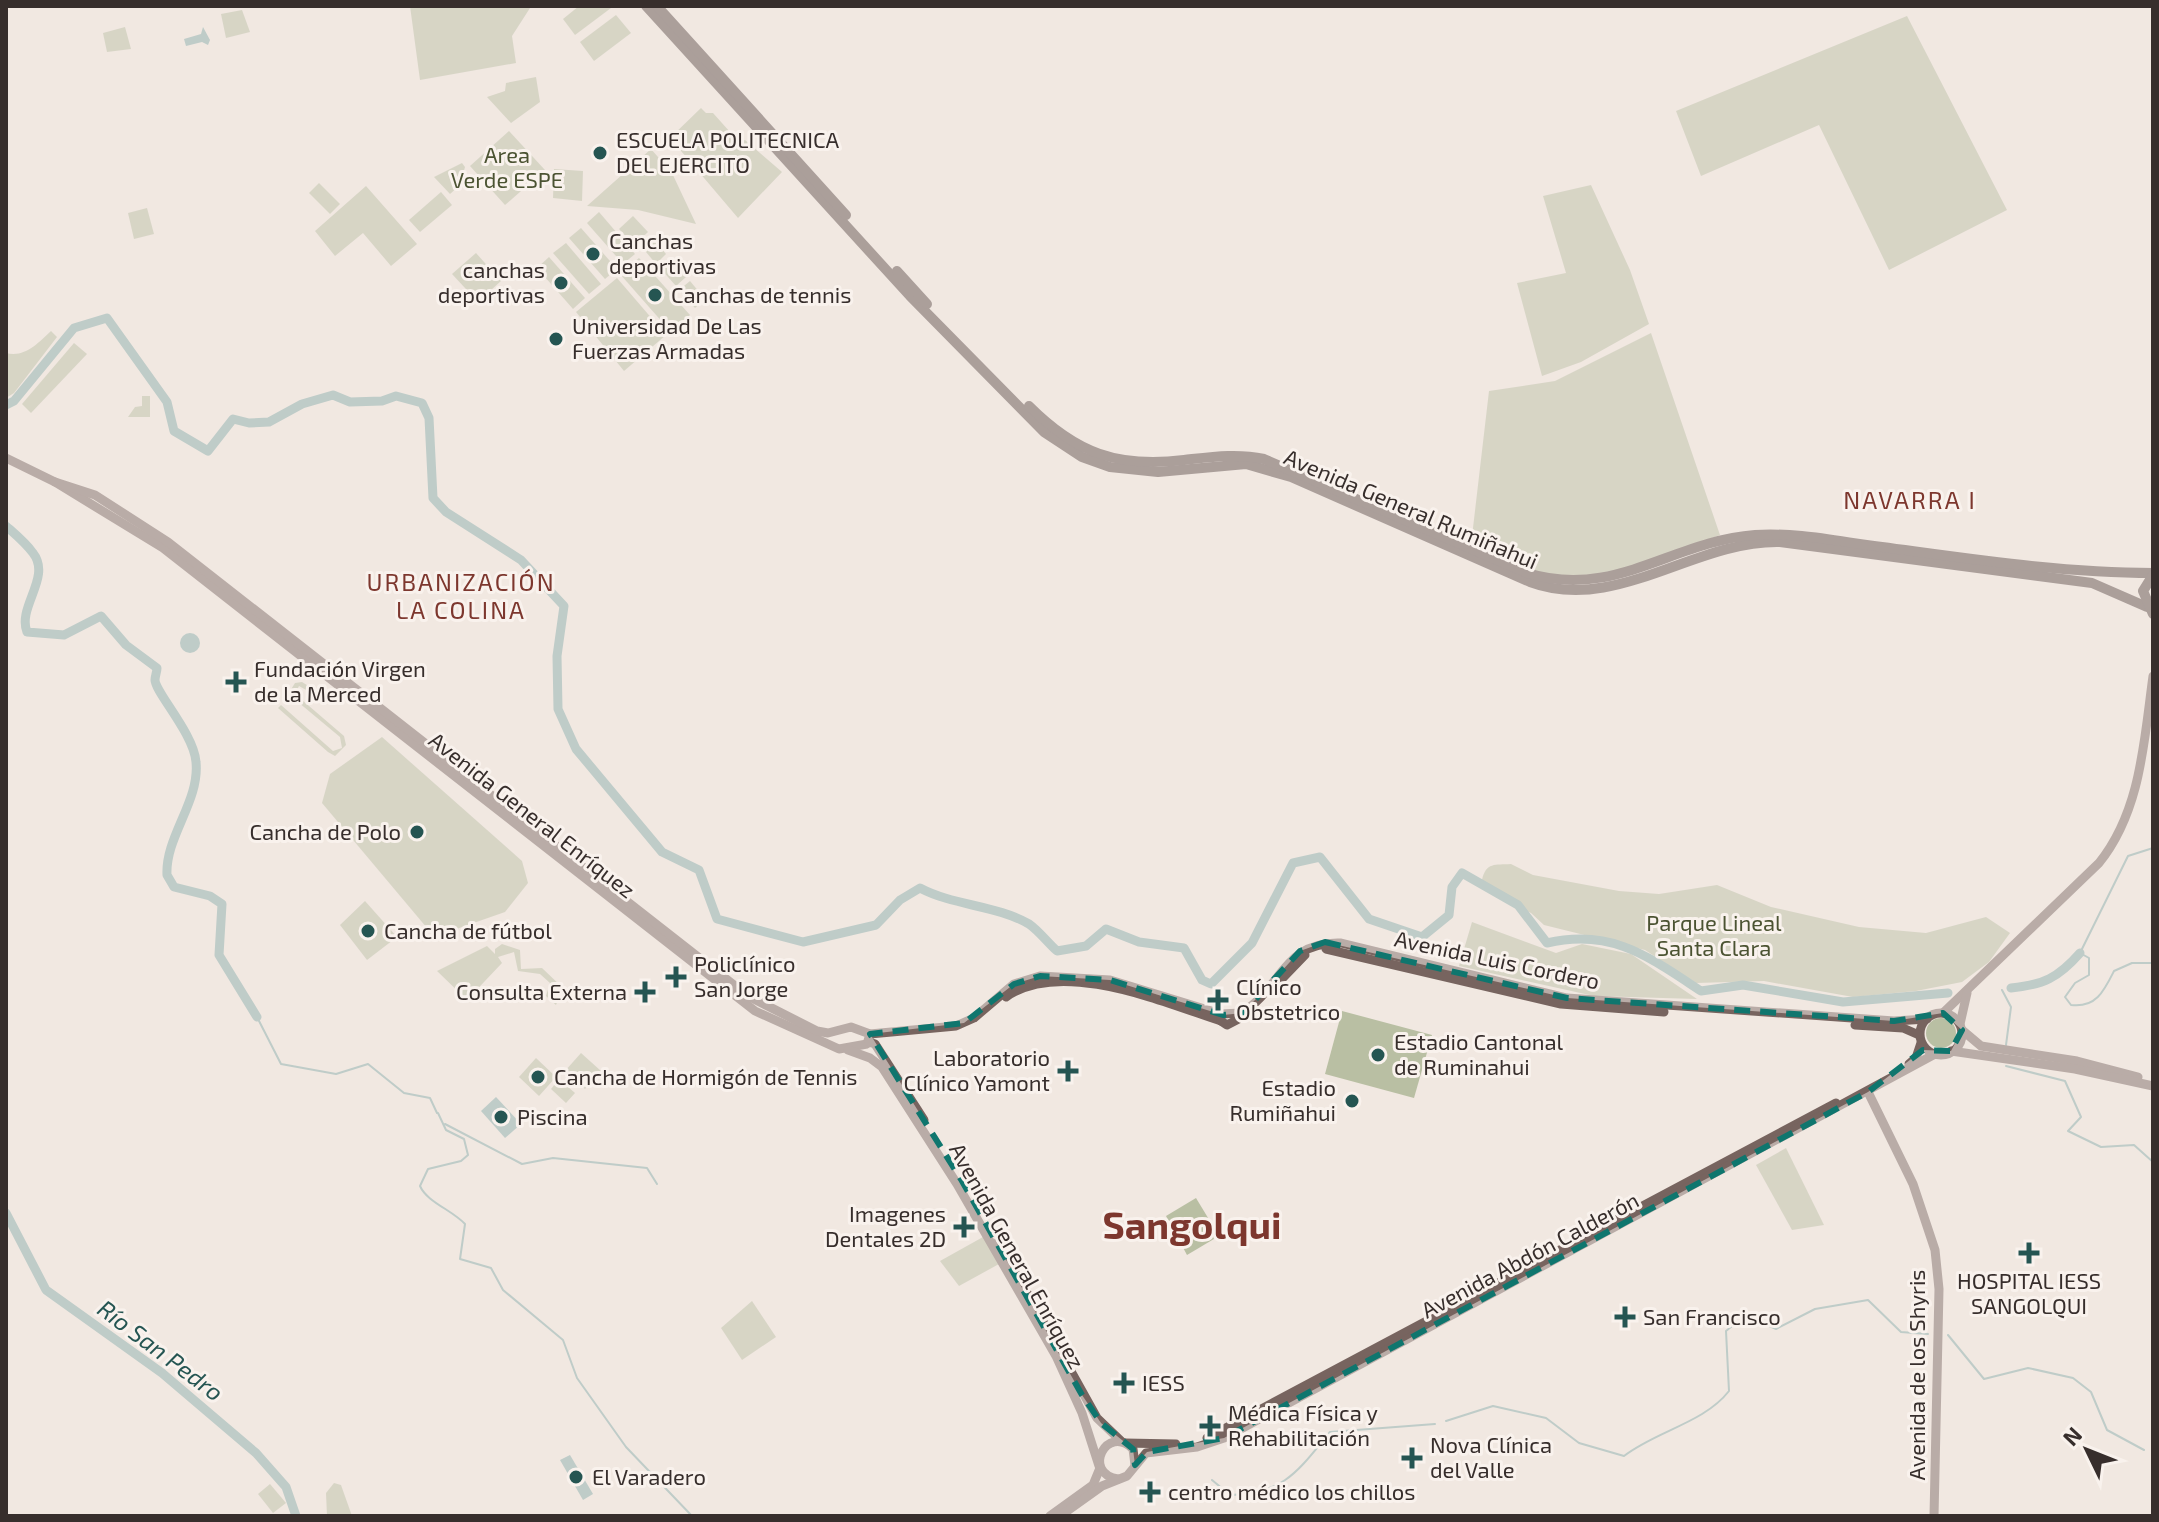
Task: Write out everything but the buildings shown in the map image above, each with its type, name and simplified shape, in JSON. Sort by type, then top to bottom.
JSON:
[{"type":"highway","name":"Avenida General Rumiñahui","points":[[646,6],[910,296],[1044,432],[1098,463],[1158,472],[1233,464],[1256,466],[1291,477],[1530,582],[1561,590],[1603,588],[1726,548],[1768,542],[2092,583],[2151,613]]},
{"type":"highway","name":"Avenida General Rumiñahui","points":[[657,6],[948,327],[1048,425],[1101,455],[1150,464],[1235,456],[1264,459],[1527,573],[1559,581],[1613,578],[1719,542],[1768,534],[2063,570],[2153,574]]},
{"type":"highway","points":[[2151,613],[2143,591],[2153,574]]},
{"type":"main road","name":"Avenida General Enríquez","points":[[6,458],[55,482],[95,495],[154,537],[755,1011],[870,1058],[882,1067],[944,1162],[1056,1356],[1082,1413],[1100,1467]]},
{"type":"main road","points":[[2153,676],[2133,801],[2118,838],[2099,863],[1969,990],[1943,1013],[1927,1019],[1920,1039],[1935,1054],[1951,1051],[2075,1069],[2153,1086]]},
{"type":"main road","name":"Avenida Luis Cordero","points":[[1227,1018],[1249,1007],[1300,951],[1325,942],[1341,943],[1567,998],[1894,1021],[1927,1019]]},
{"type":"main road","name":"Avenida General Enríquez","points":[[676,946],[789,1020],[823,1032],[851,1027],[875,1044],[962,1181],[1082,1395],[1101,1423],[1123,1442]]},
{"type":"main road","name":"Avenida Luis Cordero","points":[[1227,1018],[1246,1017],[1304,956],[1330,948],[1574,1006],[1897,1028],[1920,1039]]},
{"type":"main road","points":[[841,1028],[834,1036],[842,1049],[870,1039],[964,1023],[1014,984],[1040,976],[1110,980],[1227,1018]]},
{"type":"main road","points":[[1951,1051],[1959,1044],[1969,990]]},
{"type":"main road","points":[[1943,1013],[1981,1046],[2077,1061],[2153,1080]]},
{"type":"main road","name":"Avenida Abdón Calderón","points":[[1123,1442],[1181,1443],[1221,1433],[1872,1088],[1914,1061],[1920,1039]]},
{"type":"main road","name":"Avenida Abdón Calderón","points":[[1135,1465],[1148,1452],[1187,1449],[1224,1438],[1935,1054]]},
{"type":"main road","name":"Avenida de los Shyris","points":[[1872,1088],[1874,1102],[1921,1203],[1935,1250],[1939,1289],[1934,1516]]},
{"type":"main road","points":[[1060,1516],[1130,1473],[1135,1465],[1133,1449],[1123,1442],[1104,1446],[1098,1457],[1100,1467],[1108,1476],[1118,1479]]},
{"type":"main road","points":[[1050,1516],[1093,1485],[1100,1467]]},
{"type":"highlighted area","points":[[1325,942],[1567,998],[1894,1021],[1943,1013],[1962,1030],[1951,1051],[1923,1050],[1868,1092],[1224,1438],[1147,1452],[1135,1465],[1133,1449],[1101,1423],[1082,1395],[962,1181],[870,1034],[964,1023],[1014,984],[1040,976],[1110,980],[1223,1015],[1243,1013],[1300,951]]},
{"type":"green space","points":[[410,6],[547,6],[530,8],[512,36],[516,63],[420,80]]},
{"type":"green space","points":[[579,6],[611,8],[575,35],[563,19]]},
{"type":"green space","points":[[242,10],[250,32],[226,38],[221,14]]},
{"type":"green space","points":[[616,15],[631,33],[594,61],[580,42]]},
{"type":"green space","points":[[1907,16],[2007,210],[1889,270],[1819,125],[1701,176],[1676,111]]},
{"type":"green space","points":[[125,27],[131,49],[107,52],[103,33]]},
{"type":"green space","points":[[536,77],[540,102],[511,123],[487,97],[505,91],[506,83]]},
{"type":"green space","points":[[701,108],[706,113],[713,113],[739,142],[745,140],[782,172],[738,218],[670,138]]},
{"type":"green space","name":"Area Verde ESPE","points":[[509,131],[545,170],[505,205],[470,166]]},
{"type":"green space","points":[[651,149],[672,173],[696,224],[638,210],[587,206]]},
{"type":"green space","points":[[462,163],[465,167],[460,185],[450,194],[434,177]]},
{"type":"green space","points":[[554,169],[583,171],[582,201],[553,198]]},
{"type":"green space","points":[[319,183],[340,204],[330,214],[309,193]]},
{"type":"green space","points":[[1591,185],[1630,270],[1649,324],[1581,362],[1542,376],[1517,283],[1566,273],[1543,196]]},
{"type":"green space","points":[[366,186],[417,244],[391,266],[363,233],[335,256],[315,231]]},
{"type":"green space","points":[[441,192],[452,205],[420,232],[409,220]]},
{"type":"green space","points":[[147,208],[154,234],[134,239],[128,213]]},
{"type":"green space","name":"Canchas deportivas","points":[[599,212],[635,254],[623,264],[587,223]]},
{"type":"green space","points":[[633,216],[648,232],[634,245],[619,229]]},
{"type":"green space","name":"Canchas deportivas","points":[[581,228],[617,269],[605,279],[569,238]]},
{"type":"green space","points":[[651,236],[666,254],[656,264],[641,246]]},
{"type":"green space","name":"canchas deportivas","points":[[566,243],[601,284],[589,294],[553,253]]},
{"type":"green space","points":[[476,253],[501,281],[478,302],[452,274]]},
{"type":"green space","name":"canchas deportivas","points":[[549,257],[585,298],[573,309],[537,268]]},
{"type":"green space","name":"Canchas de tennis","points":[[639,258],[690,315],[671,332],[620,274]]},
{"type":"green space","points":[[671,259],[686,277],[676,286],[660,268]]},
{"type":"green space","points":[[617,278],[666,335],[624,371],[576,312]]},
{"type":"green space","points":[[690,281],[705,299],[695,308],[679,290]]},
{"type":"green space","points":[[51,331],[57,337],[14,393],[6,398],[6,353],[25,351]]},
{"type":"green space","points":[[1651,333],[1720,535],[1632,567],[1586,576],[1531,571],[1471,545],[1489,391],[1555,381]]},
{"type":"green space","points":[[74,343],[87,354],[31,413],[22,404]]},
{"type":"green space","points":[[142,396],[150,396],[150,417],[128,417],[135,407],[142,406]]},
{"type":"green space","points":[[302,682],[310,687],[308,691],[299,686],[295,694],[344,736],[346,745],[335,756],[278,708],[281,705],[333,751],[342,748],[340,737],[292,697],[290,691],[295,683]]},
{"type":"green space","name":"Cancha de Polo","points":[[382,737],[522,861],[528,883],[505,912],[445,933],[427,928],[322,803],[330,774]]},
{"type":"green space","name":"Parque Lineal Santa Clara","points":[[1511,864],[1533,875],[1619,891],[1659,894],[1717,885],[1771,907],[1859,927],[1926,933],[1986,917],[2010,933],[1989,962],[1962,982],[1916,991],[1853,997],[1764,981],[1696,983],[1645,950],[1544,925],[1531,913],[1496,897],[1482,880],[1484,874],[1492,866]]},
{"type":"green space","name":"Cancha de fútbol","points":[[365,901],[397,937],[367,960],[340,925]]},
{"type":"green space","points":[[1472,922],[1556,953],[1582,944],[1631,954],[1697,999],[1594,996],[1459,966]]},
{"type":"green space","points":[[502,944],[520,950],[521,969],[542,968],[563,988],[556,1005],[546,996],[550,983],[540,974],[518,971],[514,952],[498,957],[502,963],[467,1000],[437,971],[487,946],[495,954],[495,949]]},
{"type":"green space","name":"Estadio Cantonal de Ruminahui","points":[[1342,1011],[1432,1035],[1414,1098],[1325,1074]]},
{"type":"green space","points":[[1941,1018],[1952,1022],[1956,1033],[1952,1044],[1941,1048],[1930,1044],[1926,1033],[1930,1022]]},
{"type":"green space","points":[[581,1053],[601,1071],[585,1089],[565,1071]]},
{"type":"green space","name":"Cancha de Hormigón de Tennis","points":[[536,1058],[556,1077],[539,1096],[519,1077]]},
{"type":"green space","points":[[559,1079],[575,1093],[566,1103],[551,1089]]},
{"type":"green space","points":[[1786,1148],[1824,1225],[1792,1230],[1756,1165]]},
{"type":"green space","points":[[1196,1198],[1219,1236],[1187,1255],[1166,1216]]},
{"type":"green space","points":[[983,1237],[999,1264],[959,1286],[940,1261]]},
{"type":"green space","points":[[752,1301],[776,1337],[742,1360],[721,1328]]},
{"type":"green space","points":[[334,1483],[341,1485],[352,1516],[327,1516],[326,1493]]},
{"type":"green space","points":[[270,1484],[286,1503],[273,1513],[258,1494]]},
{"type":"water","points":[[203,27],[210,40],[208,45],[202,42],[186,46],[184,39],[201,34]]},
{"type":"water","points":[[190,633],[197,636],[200,643],[197,650],[190,653],[183,650],[180,643],[183,636]]},
{"type":"water","name":"Piscina","points":[[496,1097],[521,1124],[505,1138],[481,1111]]},
{"type":"water","name":"El Varadero","points":[[570,1455],[593,1494],[583,1500],[560,1460]]},
{"type":"waterway","points":[[6,405],[14,401],[74,328],[107,318],[167,402],[174,431],[208,451],[233,419],[249,423],[269,422],[302,404],[333,395],[350,402],[382,401],[396,396],[422,403],[429,418],[433,498],[446,512],[521,560],[564,606],[557,656],[558,709],[576,749],[662,852],[699,870],[717,919],[803,942],[876,925],[900,900],[920,888],[947,899],[1016,918],[1033,927],[1057,951],[1086,946],[1106,929],[1139,942],[1184,948],[1202,980],[1211,984],[1252,943],[1293,863],[1320,857],[1369,919],[1422,937],[1449,915],[1452,887],[1462,873],[1518,905],[1547,943],[1570,939],[1611,943],[1647,957],[1701,991],[1743,985],[1843,1002],[1948,993]]},
{"type":"waterway","points":[[6,526],[27,546],[38,562],[37,582],[26,612],[27,632],[64,635],[101,616],[126,645],[157,668],[157,686],[189,739],[196,762],[193,791],[171,847],[167,875],[174,887],[210,896],[222,904],[219,955],[257,1017]]},
{"type":"waterway","points":[[2153,848],[2128,856],[2080,953],[2089,958],[2089,975],[2075,983],[2065,997],[2071,1005],[2087,1004],[2103,991],[2114,971],[2132,963],[2153,963]]},
{"type":"waterway","points":[[2011,988],[2049,979],[2080,953]]},
{"type":"waterway","points":[[2002,990],[2011,1007],[2006,1045]]},
{"type":"waterway","points":[[257,1017],[281,1064],[336,1074],[368,1064],[404,1093],[430,1098],[437,1113]]},
{"type":"waterway","points":[[2006,1066],[2065,1081],[2081,1117],[2068,1131],[2101,1147],[2134,1145],[2153,1162]]},
{"type":"waterway","points":[[438,1113],[446,1130],[464,1139],[468,1155],[461,1161],[428,1169],[420,1186],[428,1197],[465,1224],[460,1259],[491,1268],[503,1290],[563,1340],[577,1378],[626,1447],[692,1516]]},
{"type":"waterway","points":[[445,1124],[522,1164],[553,1158],[647,1168],[657,1184]]},
{"type":"waterway","name":"Río San Pedro","points":[[6,1213],[46,1290],[162,1373],[256,1453],[286,1487],[296,1516]]},
{"type":"waterway","points":[[1745,1315],[1776,1329],[1815,1309],[1868,1300],[1901,1332],[1928,1334]]},
{"type":"waterway","points":[[1446,1421],[1493,1406],[1546,1418],[1579,1443],[1624,1456],[1707,1411],[1729,1391],[1726,1331],[1737,1322]]},
{"type":"waterway","points":[[1948,1335],[1984,1379],[2028,1368],[2073,1378],[2091,1392],[2107,1430],[2144,1450]]},
{"type":"waterway","points":[[1212,1480],[1230,1495],[1264,1490],[1277,1485],[1299,1469],[1330,1432],[1435,1424]]},
{"type":"place","name":"ESCUELA POLITECNICA DEL EJERCITO","points":[[600,153]]},
{"type":"place","name":"Canchas deportivas","points":[[593,254]]},
{"type":"place","name":"canchas deportivas","points":[[561,283]]},
{"type":"place","name":"Canchas de tennis","points":[[655,295]]},
{"type":"place","name":"Universidad De Las Fuerzas Armadas","points":[[556,339]]},
{"type":"place","name":"Fundación Virgen de la Merced","points":[[236,682]]},
{"type":"place","name":"Cancha de Polo","points":[[417,832]]},
{"type":"place","name":"Cancha de fútbol","points":[[368,931]]},
{"type":"place","name":"Policlínico San Jorge","points":[[676,977]]},
{"type":"place","name":"Consulta Externa","points":[[645,992]]},
{"type":"place","name":"Clínico Obstetrico","points":[[1218,1000]]},
{"type":"place","name":"Estadio Cantonal de Ruminahui","points":[[1378,1055]]},
{"type":"place","name":"Laboratorio Clínico Yamont","points":[[1068,1071]]},
{"type":"place","name":"Cancha de Hormigón de Tennis","points":[[538,1077]]},
{"type":"place","name":"Estadio Rumiñahui","points":[[1352,1101]]},
{"type":"place","name":"Piscina","points":[[501,1117]]},
{"type":"place","name":"Imagenes Dentales 2D","points":[[964,1227]]},
{"type":"place","name":"HOSPITAL IESS SANGOLQUI","points":[[2029,1253]]},
{"type":"place","name":"San Francisco","points":[[1625,1317]]},
{"type":"place","name":"IESS","points":[[1124,1383]]},
{"type":"place","name":"Médica Física y Rehabilitación","points":[[1210,1426]]},
{"type":"place","name":"Nova Clínica del Valle","points":[[1412,1458]]},
{"type":"place","name":"El Varadero","points":[[576,1477]]},
{"type":"place","name":"centro médico los chillos","points":[[1150,1492]]},
{"type":"district","name":"NAVARRA I","points":[[1910,501]]},
{"type":"district","name":"URBANIZACIÓN LA COLINA","points":[[461,597]]},
{"type":"district","name":"Sangolqui","points":[[1192,1226]]}]
